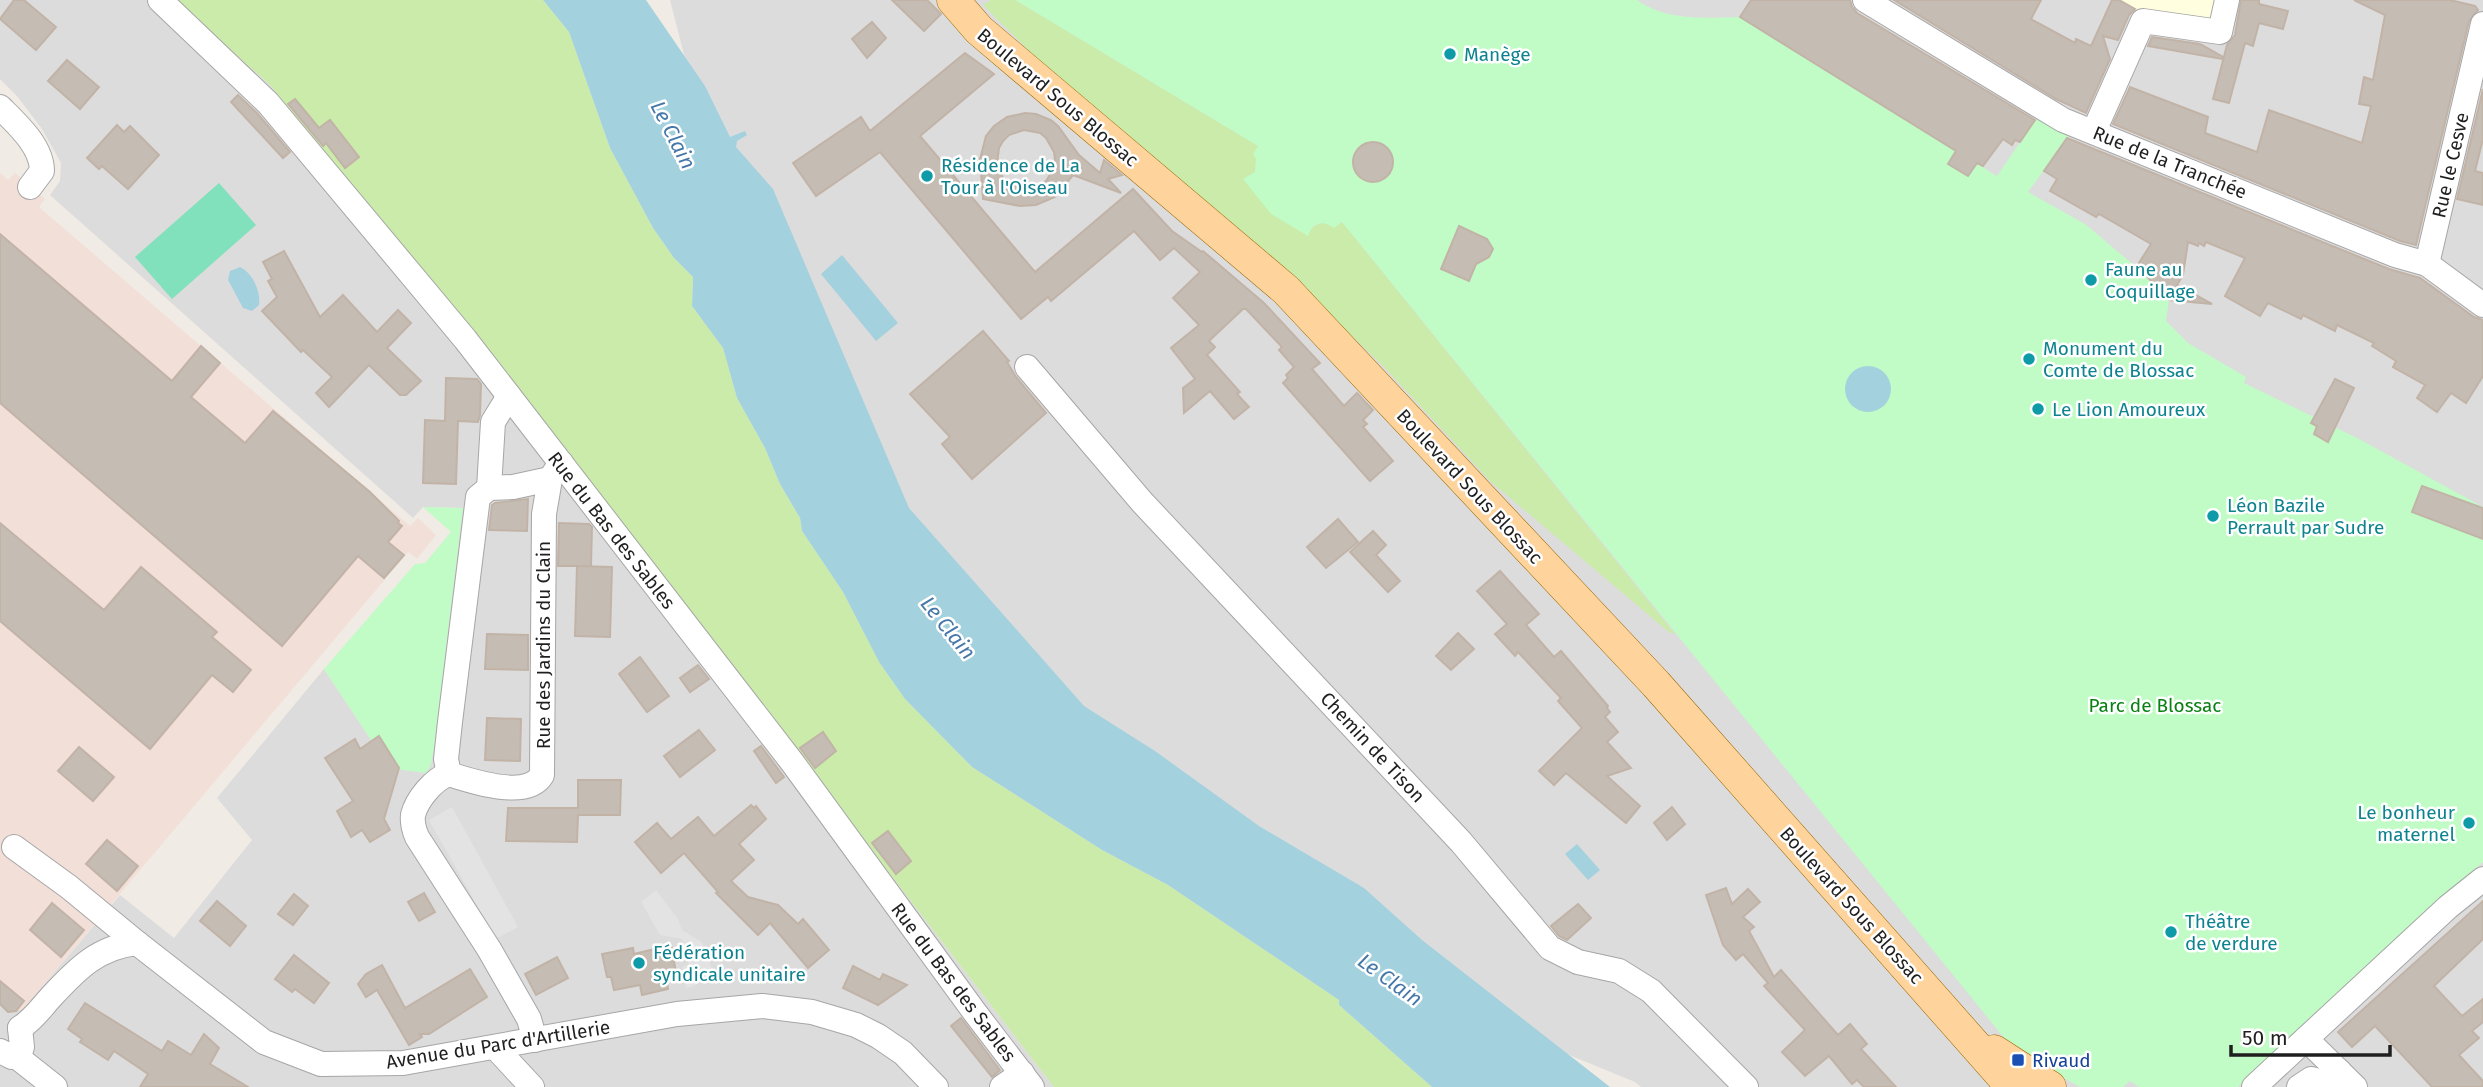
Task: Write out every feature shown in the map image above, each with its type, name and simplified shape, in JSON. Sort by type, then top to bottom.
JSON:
[{"type":"main road","name":"Boulevard Sous Blossac","points":[[953,0],[979,30],[1286,290],[1656,684],[2012,1087]]},
{"type":"main road","name":"Boulevard Sous Blossac","points":[[1948,1012],[2003,1058],[2050,1087]]},
{"type":"street","name":"Rue du Bas des Sables","points":[[160,0],[268,103],[465,339],[509,396],[555,471],[792,762],[1019,1082]]},
{"type":"street","name":"Rue de la Tranchée","points":[[1866,0],[2063,120],[2395,255],[2427,264],[2483,304]]},
{"type":"street","points":[[2095,131],[2143,21],[2220,32],[2227,0]]},
{"type":"street","name":"Rue le Cesve","points":[[2427,264],[2483,24]]},
{"type":"street","points":[[0,107],[22,132],[41,161],[42,171],[30,187]]},
{"type":"street","name":"Chemin de Tison","points":[[1027,367],[1142,502],[1461,842],[1550,948],[1578,962],[1619,971],[1651,990],[1746,1087]]},
{"type":"street","points":[[488,488],[493,422],[509,396]]},
{"type":"street","points":[[535,1040],[529,1018],[489,949],[417,837],[413,816],[417,804],[436,782],[449,774],[446,759],[478,497],[488,488],[513,487],[555,471]]},
{"type":"street","name":"Rue des Jardins du Clain","points":[[449,774],[494,787],[527,785],[542,775],[544,514],[555,471]]},
{"type":"street","name":"Avenue du Parc d'Artillerie","points":[[14,847],[69,887],[264,1042],[321,1064],[403,1063],[677,1014],[762,1006],[812,1012],[856,1025],[903,1053],[936,1087]]},
{"type":"street","points":[[2254,1087],[2311,1030],[2483,879]]},
{"type":"street","points":[[55,1087],[9,1054],[22,1047],[10,1026],[32,1019],[81,967],[98,954],[116,945],[137,943]]},
{"type":"street","points":[[2299,1087],[2311,1079],[2323,1084],[2347,1079],[2311,1030]]},
{"type":"street","points":[[495,1047],[532,1087]]},
{"type":"shaded area","points":[[0,0],[175,0],[270,85],[542,422],[1054,1087],[0,1087],[0,1005],[8,1012],[23,1009],[120,895],[174,938],[252,840],[217,798],[324,669],[381,755],[463,508],[423,507],[413,518],[50,195],[60,181],[61,163],[42,129],[0,79]]},
{"type":"shaded area","points":[[670,0],[2483,0],[2483,1087],[1641,1087],[1635,1082],[1457,1009],[1057,700],[918,541],[700,117]]},
{"type":"shaded area","points":[[2119,0],[2219,0],[2215,17],[2206,23],[2137,11]]},
{"type":"shaded area","points":[[0,173],[8,180],[15,173],[45,199],[39,207],[410,526],[418,518],[436,535],[417,559],[408,552],[23,1009],[8,1012],[0,1005]]},
{"type":"shaded area","points":[[452,807],[518,927],[496,939],[429,820]]},
{"type":"shaded area","points":[[656,890],[678,919],[682,930],[702,942],[713,972],[694,986],[686,988],[682,967],[689,964],[682,939],[660,935],[641,902]]},
{"type":"green space","points":[[175,0],[543,0],[569,32],[610,148],[653,228],[674,258],[693,277],[692,306],[723,348],[737,398],[800,518],[802,531],[843,592],[879,662],[905,699],[972,767],[1102,850],[1168,885],[1339,1000],[1339,1005],[1432,1087],[1054,1087],[542,422],[270,85]]},
{"type":"green space","points":[[991,0],[1015,0],[1258,146],[1255,172],[1244,179],[1308,235],[1317,224],[1342,222],[1674,633],[1670,633],[1491,482],[1382,365],[1291,278],[1079,100],[983,5]]},
{"type":"green space","name":"Parc de Blossac","points":[[1015,0],[1637,0],[1648,7],[1673,15],[1700,18],[1740,17],[1997,176],[2038,116],[2071,133],[2028,192],[2085,224],[2155,283],[2169,300],[2166,321],[2188,343],[2246,377],[2244,383],[2359,439],[2483,507],[2483,862],[2238,1087],[2139,1087],[2130,1081],[2123,1087],[2080,1087],[2014,1050],[1342,222],[1334,228],[1318,224],[1308,236],[1271,214],[1243,179],[1255,172],[1256,159],[1253,154],[1258,146]]},
{"type":"green space","points":[[219,183],[256,225],[172,299],[135,257]]},
{"type":"green space","points":[[423,507],[463,508],[434,748],[431,765],[426,773],[394,769],[381,755],[324,669],[415,564],[425,563],[451,532]]},
{"type":"water","name":"Le Clain","points":[[543,0],[646,0],[705,86],[730,137],[745,131],[747,135],[737,141],[736,147],[773,189],[909,508],[1084,706],[1155,751],[1259,826],[1364,888],[1422,940],[1610,1087],[1432,1087],[1339,1005],[1339,1000],[1168,885],[1102,850],[972,767],[905,699],[879,662],[843,592],[802,531],[800,518],[737,398],[723,348],[692,306],[693,277],[674,258],[653,228],[610,148],[569,32]]},
{"type":"water","points":[[842,255],[898,323],[876,341],[821,274]]},
{"type":"water","points":[[240,267],[249,274],[257,289],[259,305],[252,311],[243,308],[228,280],[230,271]]},
{"type":"water","points":[[1868,366],[1885,372],[1891,389],[1885,406],[1868,412],[1851,406],[1845,389],[1851,372]]},
{"type":"water","points":[[1577,844],[1600,870],[1588,880],[1565,854]]},
{"type":"building","points":[[14,0],[24,0],[56,27],[36,50],[0,19]]},
{"type":"building","points":[[892,0],[927,0],[941,14],[924,31]]},
{"type":"building","points":[[1751,0],[1850,0],[1857,13],[2035,120],[2020,142],[2015,140],[2012,145],[2003,139],[1983,166],[1977,163],[1968,176],[1948,164],[1956,151],[1740,17]]},
{"type":"building","points":[[1894,0],[2041,0],[2031,19],[2075,43],[2076,39],[2091,46],[2112,0],[2119,0],[2135,9],[2129,15],[2118,40],[2103,36],[2110,59],[2086,113],[2056,99]]},
{"type":"building","points":[[2241,0],[2259,0],[2259,4],[2288,11],[2283,29],[2259,23],[2253,46],[2245,43],[2229,103],[2213,99],[2227,45],[2235,35]]},
{"type":"building","points":[[2354,0],[2450,0],[2475,6],[2478,10],[2469,21],[2416,245],[2400,241],[2113,124],[2130,87],[2208,117],[2205,133],[2257,152],[2269,110],[2362,143],[2371,106],[2359,104],[2364,77],[2373,80],[2385,15]]},
{"type":"building","points":[[872,22],[886,38],[867,58],[852,39]]},
{"type":"building","points":[[2152,37],[2200,44],[2223,57],[2222,59],[2148,46]]},
{"type":"building","name":"Résidence de La Tour à l'Oiseau","points":[[965,53],[994,74],[920,136],[1035,272],[1133,189],[1172,231],[1203,251],[1264,303],[1320,363],[1312,369],[1344,406],[1357,393],[1373,410],[1363,420],[1367,424],[1363,427],[1393,461],[1370,481],[1283,383],[1294,367],[1279,350],[1282,347],[1246,309],[1209,341],[1215,347],[1207,355],[1240,392],[1237,394],[1249,407],[1234,419],[1210,391],[1184,413],[1183,388],[1195,379],[1171,348],[1199,325],[1173,298],[1200,272],[1174,248],[1160,260],[1134,231],[1051,301],[1048,297],[1021,319],[880,152],[816,196],[793,163],[861,117],[870,131]]},
{"type":"building","points":[[67,60],[99,87],[80,109],[48,81]]},
{"type":"building","points":[[2483,89],[2483,139],[2475,171],[2483,173],[2483,205],[2457,199]]},
{"type":"building","points":[[238,95],[290,152],[283,158],[231,102]]},
{"type":"building","points":[[295,99],[319,128],[330,120],[359,157],[345,168],[326,143],[323,146],[288,104]]},
{"type":"building","points":[[1025,113],[1051,120],[1079,155],[1100,173],[1104,160],[1122,175],[1108,179],[1121,193],[1073,175],[1055,197],[1036,205],[1020,206],[983,199],[980,159],[986,136],[1007,117]],"holes":[[[1024,130],[1040,133],[1054,152],[1054,168],[1040,186],[1024,189],[1016,187],[1003,178],[997,164],[999,148],[1009,135]]]},
{"type":"building","points":[[117,125],[124,132],[130,126],[159,155],[128,189],[102,166],[99,169],[87,158]]},
{"type":"building","points":[[2067,138],[2389,269],[2420,278],[2474,317],[2483,320],[2483,376],[2466,403],[2451,393],[2437,412],[2417,398],[2425,385],[2393,367],[2396,361],[2372,346],[2374,343],[2337,325],[2335,331],[2303,315],[2301,319],[2268,303],[2260,316],[2225,296],[2245,258],[2206,242],[2204,246],[2199,243],[2198,246],[2188,242],[2183,275],[2177,285],[2212,304],[2169,300],[2137,266],[2151,244],[2099,214],[2096,217],[2050,191],[2057,179],[2044,171]]},
{"type":"building","points":[[1373,142],[1387,148],[1393,162],[1387,176],[1373,182],[1359,176],[1353,162],[1359,148]]},
{"type":"building","points":[[1459,226],[1487,239],[1493,249],[1489,257],[1476,264],[1469,281],[1441,269]]},
{"type":"building","points":[[0,234],[172,381],[201,346],[220,363],[191,397],[245,443],[273,411],[370,492],[399,521],[402,526],[388,542],[404,555],[384,578],[358,556],[282,646],[0,403]]},
{"type":"building","points":[[284,251],[320,317],[343,295],[377,332],[398,310],[411,323],[387,348],[421,381],[406,395],[400,395],[369,365],[329,407],[316,393],[332,377],[303,350],[301,352],[262,311],[277,297],[268,281],[272,279],[263,262]]},
{"type":"building","points":[[983,331],[1009,361],[1007,362],[1016,377],[1046,413],[972,479],[942,444],[950,437],[910,394]]},
{"type":"building","points":[[446,378],[477,379],[481,384],[480,415],[478,422],[458,421],[456,484],[423,483],[425,420],[445,421]]},
{"type":"building","points":[[2335,379],[2354,388],[2328,442],[2314,434],[2317,426],[2311,423]]},
{"type":"building","points":[[2422,486],[2483,508],[2483,539],[2412,512]]},
{"type":"building","points":[[528,499],[527,531],[489,530],[492,505]]},
{"type":"building","points":[[1338,519],[1358,542],[1326,568],[1307,547]]},
{"type":"building","points":[[0,523],[104,610],[141,567],[217,632],[212,637],[251,670],[233,692],[212,675],[150,749],[0,621]]},
{"type":"building","points":[[559,523],[589,524],[592,527],[591,566],[558,566]]},
{"type":"building","points":[[1373,531],[1386,545],[1376,555],[1400,581],[1388,592],[1350,552]]},
{"type":"building","points":[[577,566],[612,567],[610,637],[575,636]]},
{"type":"building","points":[[1500,571],[1539,614],[1526,625],[1554,657],[1561,651],[1608,706],[1610,712],[1605,717],[1618,732],[1607,742],[1631,768],[1607,776],[1640,806],[1626,823],[1566,773],[1554,785],[1539,771],[1582,728],[1558,701],[1561,698],[1518,652],[1515,656],[1495,634],[1507,624],[1477,591]]},
{"type":"building","points":[[1458,633],[1474,649],[1451,670],[1436,656]]},
{"type":"building","points":[[487,634],[528,635],[528,670],[485,669]]},
{"type":"building","points":[[640,657],[669,696],[647,712],[619,674]]},
{"type":"building","points":[[698,665],[709,679],[690,692],[680,678]]},
{"type":"building","points":[[487,718],[521,719],[520,761],[485,760]]},
{"type":"building","points":[[699,730],[715,750],[680,777],[664,756]]},
{"type":"building","points":[[823,732],[836,751],[815,768],[800,748]]},
{"type":"building","points":[[379,736],[399,768],[384,819],[390,830],[370,842],[362,830],[351,837],[337,811],[353,801],[325,758],[355,739],[360,749]]},
{"type":"building","points":[[761,746],[784,777],[776,783],[754,751]]},
{"type":"building","points":[[79,747],[114,777],[93,801],[58,771]]},
{"type":"building","points":[[578,780],[621,780],[620,815],[578,815],[577,842],[506,841],[508,808],[578,808]]},
{"type":"building","points":[[751,805],[754,808],[756,806],[766,819],[739,844],[754,860],[731,881],[748,897],[778,905],[798,924],[803,919],[829,950],[808,968],[770,923],[758,935],[716,893],[718,892],[684,853],[661,873],[635,842],[657,823],[671,839],[698,817],[714,836]]},
{"type":"building","points":[[1672,807],[1685,824],[1667,840],[1654,823]]},
{"type":"building","points":[[888,831],[911,861],[896,874],[872,843]]},
{"type":"building","points":[[107,840],[138,866],[117,891],[86,864]]},
{"type":"building","points":[[1726,888],[1732,904],[1748,889],[1760,902],[1743,917],[1754,927],[1749,931],[1774,977],[1781,970],[1838,1035],[1850,1024],[1867,1044],[1861,1049],[1896,1087],[1864,1087],[1857,1080],[1852,1084],[1829,1056],[1805,1076],[1782,1052],[1805,1030],[1764,986],[1768,983],[1743,954],[1736,960],[1723,945],[1706,895]]},
{"type":"building","points":[[424,893],[435,912],[419,921],[408,902]]},
{"type":"building","points":[[294,894],[308,906],[293,925],[278,914]]},
{"type":"building","points":[[217,901],[246,926],[230,946],[200,921]]},
{"type":"building","points":[[2483,901],[2483,939],[2434,986],[2462,1016],[2483,999],[2483,1022],[2472,1031],[2479,1038],[2459,1055],[2483,1081],[2483,1087],[2432,1087],[2375,1026],[2352,1047],[2338,1032]]},
{"type":"building","points":[[52,903],[84,930],[61,957],[30,930]]},
{"type":"building","points":[[1578,904],[1591,918],[1567,940],[1559,936],[1551,926]]},
{"type":"building","name":"Fédération syndicale unitaire","points":[[671,945],[676,972],[666,974],[668,989],[642,995],[640,985],[614,990],[611,977],[607,977],[602,954],[633,948],[634,954]]},
{"type":"building","points":[[294,955],[329,983],[314,1003],[295,989],[292,992],[275,979]]},
{"type":"building","points":[[557,957],[568,978],[536,995],[525,974]]},
{"type":"building","points":[[382,965],[405,1008],[470,969],[487,997],[429,1034],[420,1034],[422,1037],[409,1045],[377,990],[366,997],[358,984],[366,974]]},
{"type":"building","points":[[853,966],[880,980],[883,974],[907,985],[878,1005],[843,988]]},
{"type":"building","points":[[0,981],[24,1001],[16,1011],[8,1012],[0,1004]]},
{"type":"building","points":[[85,1003],[162,1051],[168,1041],[191,1055],[204,1034],[219,1048],[210,1064],[248,1087],[140,1087],[148,1074],[114,1051],[108,1060],[80,1042],[82,1039],[68,1029]]},
{"type":"building","points":[[961,1018],[1000,1070],[992,1077],[951,1026]]},
{"type":"place","name":"Manège","points":[[1450,54]]},
{"type":"place","name":"Résidence de La Tour à l'Oiseau","points":[[927,176]]},
{"type":"place","name":"Faune au Coquillage","points":[[2091,280]]},
{"type":"place","name":"Monument du Comte de Blossac","points":[[2029,359]]},
{"type":"place","name":"Le Lion Amoureux","points":[[2038,409]]},
{"type":"place","name":"Léon Bazile Perrault par Sudre","points":[[2213,516]]},
{"type":"place","name":"Le bonheur maternel","points":[[2469,823]]},
{"type":"place","name":"Théâtre de verdure","points":[[2171,932]]},
{"type":"place","name":"Fédération syndicale unitaire","points":[[639,963]]},
{"type":"place","name":"Rivaud","points":[[2018,1060]]}]
